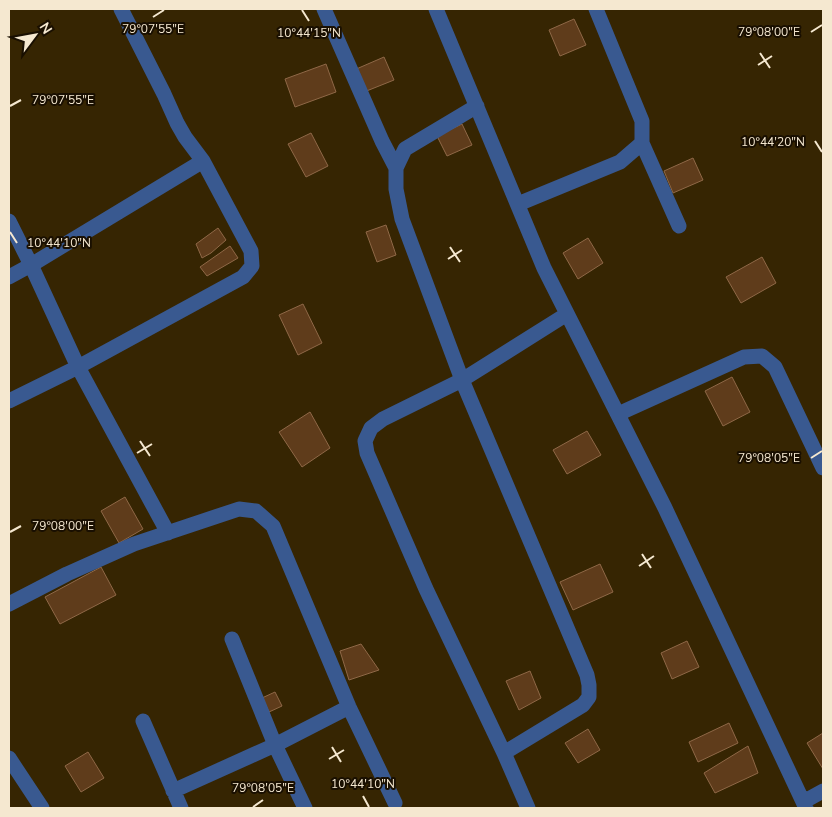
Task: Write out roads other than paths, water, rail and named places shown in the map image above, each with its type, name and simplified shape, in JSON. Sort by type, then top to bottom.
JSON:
[{"type":"street","points":[[9,401],[78,367],[243,277],[252,266],[252,251],[203,161],[184,137],[121,9]]},
{"type":"street","points":[[324,9],[382,141],[396,168]]},
{"type":"street","points":[[436,9],[544,268],[670,517],[805,805],[823,791]]},
{"type":"street","points":[[596,9],[642,121],[642,143],[679,226]]},
{"type":"street","points":[[477,106],[404,149],[396,168],[396,189],[402,219],[462,380],[589,685],[589,697],[583,705],[504,753]]},
{"type":"street","points":[[518,204],[620,162],[642,143]]},
{"type":"street","points":[[9,277],[203,161]]},
{"type":"street","points":[[9,221],[78,367],[168,533]]},
{"type":"street","points":[[528,808],[426,589],[367,453],[365,441],[370,428],[383,419],[462,380],[567,314]]},
{"type":"street","points":[[618,414],[744,357],[762,356],[775,367],[823,468]]},
{"type":"street","points":[[9,604],[67,574],[134,544],[239,509],[256,511],[273,526],[349,706],[395,803]]},
{"type":"street","points":[[232,639],[275,746],[305,808]]},
{"type":"street","points":[[174,792],[275,746],[349,706]]},
{"type":"street","points":[[143,721],[181,808]]},
{"type":"street","points":[[9,758],[42,808]]}]
